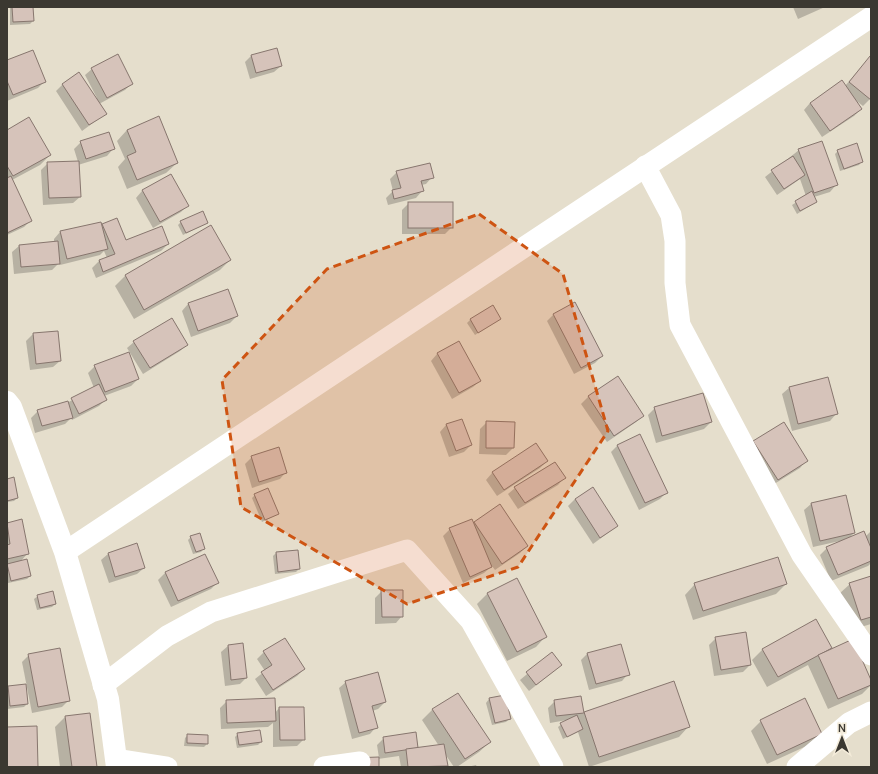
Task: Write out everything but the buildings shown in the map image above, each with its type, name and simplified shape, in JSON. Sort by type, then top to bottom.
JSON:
[{"type":"street","points":[[65,552],[871,17]]},
{"type":"street","points":[[645,166],[671,215],[675,241],[675,283],[680,325],[802,555],[871,655]]},
{"type":"street","points":[[7,402],[11,407],[65,552],[108,699],[116,763],[167,767]]},
{"type":"street","points":[[103,685],[167,636],[211,612],[407,550],[471,621],[552,767]]},
{"type":"street","points":[[797,767],[849,723],[871,712]]},
{"type":"street","points":[[324,767],[360,762]]},
{"type":"highlighted area","points":[[479,214],[563,274],[608,431],[518,567],[407,604],[241,507],[222,380],[327,269]]}]
